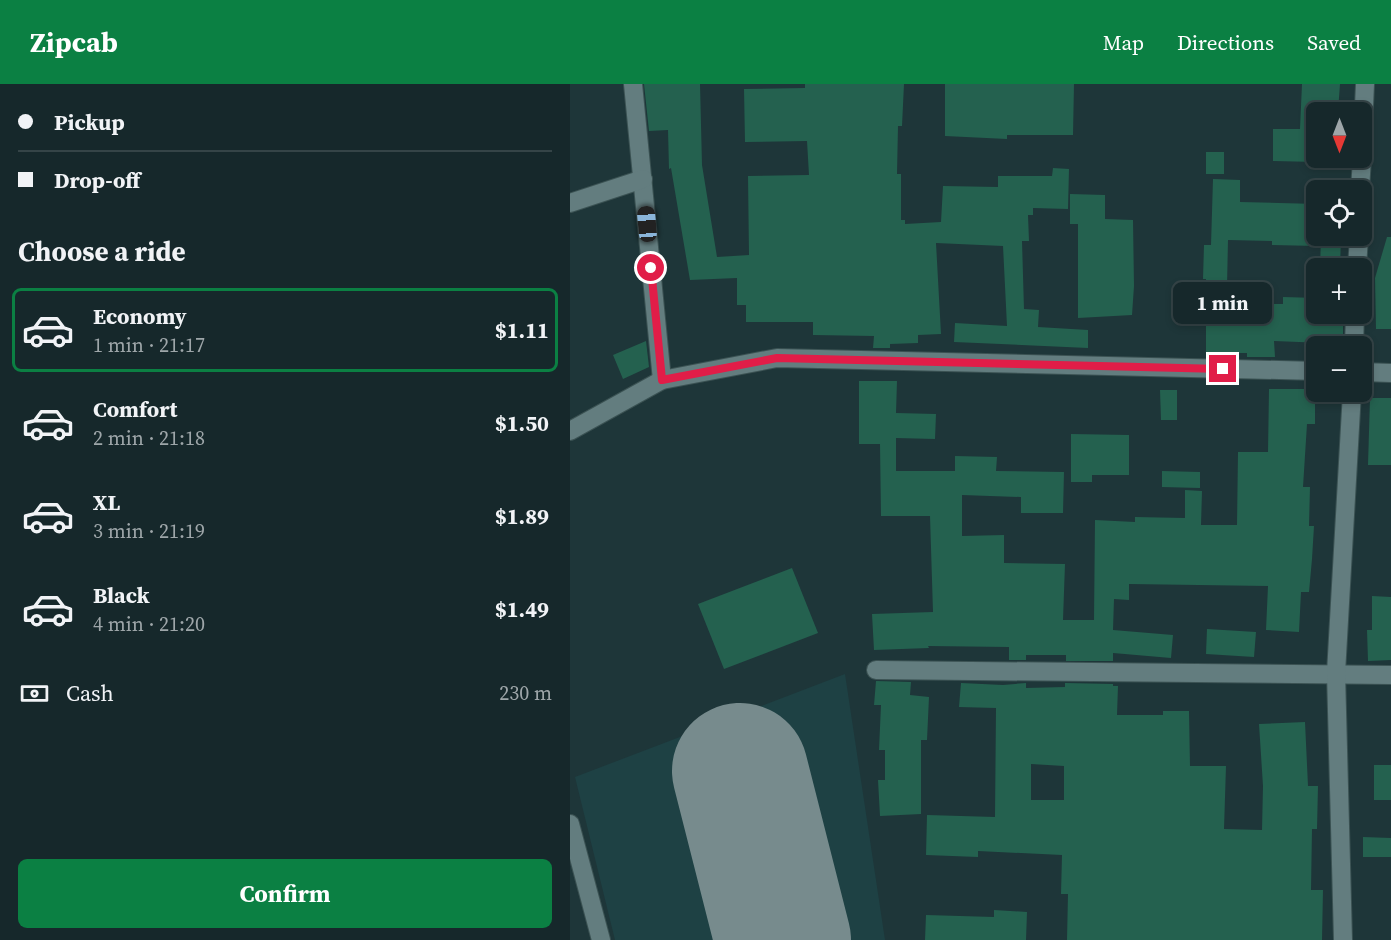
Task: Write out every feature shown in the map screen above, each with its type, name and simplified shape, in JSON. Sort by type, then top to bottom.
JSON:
[{"type":"street","points":[[633,84],[662,380]]},
{"type":"street","points":[[1364,102],[1365,84]]},
{"type":"street","points":[[570,203],[643,179]]},
{"type":"street","points":[[570,431],[662,380],[777,358],[1306,371]]},
{"type":"street","points":[[1372,372],[1391,373]]},
{"type":"street","points":[[1343,940],[1336,673],[1351,402]]},
{"type":"street","points":[[876,670],[1391,675]]},
{"type":"street","points":[[570,824],[601,940]]},
{"type":"shaded area","points":[[845,674],[885,940],[615,940],[575,777]]},
{"type":"building","points":[[644,84],[700,84],[702,165],[717,257],[749,255],[748,176],[809,175],[807,141],[745,142],[744,89],[805,88],[805,84],[904,84],[902,126],[898,126],[897,174],[901,174],[901,220],[905,220],[905,224],[941,222],[943,186],[998,187],[998,176],[1052,176],[1053,168],[1069,169],[1068,209],[1033,208],[1033,215],[1028,215],[1029,241],[1022,241],[1024,309],[1039,310],[1038,327],[1088,330],[1088,348],[954,342],[955,323],[1007,326],[1003,246],[936,243],[941,334],[918,335],[918,343],[890,344],[890,348],[873,348],[874,336],[813,335],[813,322],[746,322],[746,305],[737,305],[737,278],[690,280],[671,168],[669,169],[668,130],[649,131]]},
{"type":"building","points":[[945,84],[1074,84],[1073,135],[1007,135],[1007,139],[945,136]]},
{"type":"building","points":[[1302,84],[1340,84],[1339,102],[1306,102],[1306,162],[1273,161],[1273,129],[1300,129]]},
{"type":"building","points":[[1206,152],[1224,152],[1224,174],[1206,174]]},
{"type":"building","points":[[1213,179],[1240,180],[1240,202],[1306,204],[1306,246],[1272,245],[1272,241],[1228,240],[1227,287],[1238,287],[1238,304],[1283,304],[1283,297],[1306,298],[1306,324],[1343,324],[1343,336],[1306,336],[1306,342],[1274,341],[1275,357],[1247,357],[1247,353],[1206,353],[1204,245],[1211,245]]},
{"type":"building","points":[[1070,194],[1105,195],[1105,219],[1133,220],[1132,315],[1078,318],[1078,224],[1070,224]]},
{"type":"building","points":[[1387,237],[1391,237],[1391,329],[1376,329],[1375,278]]},
{"type":"building","points":[[1321,246],[1341,246],[1340,258],[1320,258]]},
{"type":"building","points":[[646,341],[649,367],[623,379],[613,355]]},
{"type":"building","points":[[859,381],[897,381],[896,413],[936,414],[935,439],[896,438],[896,471],[955,471],[955,456],[997,457],[996,471],[1064,472],[1063,513],[1021,513],[1021,497],[962,495],[962,536],[1004,535],[1004,563],[1065,564],[1063,620],[1094,620],[1095,520],[1135,522],[1135,517],[1185,518],[1185,490],[1202,491],[1201,525],[1237,525],[1238,452],[1268,452],[1269,389],[1306,389],[1306,402],[1315,402],[1315,424],[1307,424],[1303,487],[1310,487],[1309,526],[1314,526],[1309,592],[1301,592],[1299,632],[1266,630],[1268,586],[1129,584],[1129,600],[1114,599],[1113,630],[1173,635],[1171,658],[1113,653],[1113,661],[1066,661],[1066,655],[1026,655],[1026,660],[1009,660],[1009,647],[928,646],[929,648],[874,650],[872,614],[933,612],[930,516],[881,516],[880,444],[859,444]]},
{"type":"building","points":[[1160,390],[1177,390],[1177,420],[1161,420]]},
{"type":"building","points":[[1372,398],[1391,398],[1391,465],[1368,465],[1370,402],[1372,402]]},
{"type":"building","points":[[1071,434],[1129,435],[1129,475],[1092,475],[1092,482],[1071,482]]},
{"type":"building","points":[[1162,471],[1200,472],[1200,488],[1162,487]]},
{"type":"building","points":[[792,568],[818,633],[724,669],[698,604]]},
{"type":"building","points":[[1372,596],[1391,597],[1391,660],[1368,661],[1367,630],[1372,630]]},
{"type":"building","points":[[1207,629],[1256,632],[1254,657],[1206,654]]},
{"type":"building","points":[[876,681],[911,682],[910,695],[929,697],[927,740],[921,740],[921,814],[880,816],[878,780],[885,780],[885,750],[879,750],[881,705],[874,705]]},
{"type":"building","points":[[961,683],[1003,685],[1026,683],[1026,688],[1065,687],[1065,683],[1118,686],[1117,715],[1163,715],[1163,711],[1189,711],[1190,766],[1226,766],[1224,829],[1262,830],[1263,786],[1259,724],[1305,722],[1308,786],[1318,786],[1317,829],[1312,829],[1311,890],[1323,890],[1322,940],[1067,940],[1068,894],[1061,894],[1062,855],[978,851],[978,857],[926,855],[927,815],[995,817],[996,708],[959,707]],"holes":[[[1031,764],[1064,766],[1064,800],[1031,800]]]},
{"type":"building","points":[[1374,765],[1391,765],[1391,800],[1374,800]]},
{"type":"building","points":[[1363,837],[1391,838],[1391,857],[1363,857]]},
{"type":"building","points":[[994,910],[1027,912],[1026,940],[925,940],[926,915],[994,917]]},
{"type":"runway","points":[[740,771],[783,940]]},
{"type":"route","points":[[651,268],[662,380],[777,358],[1223,369]]}]
